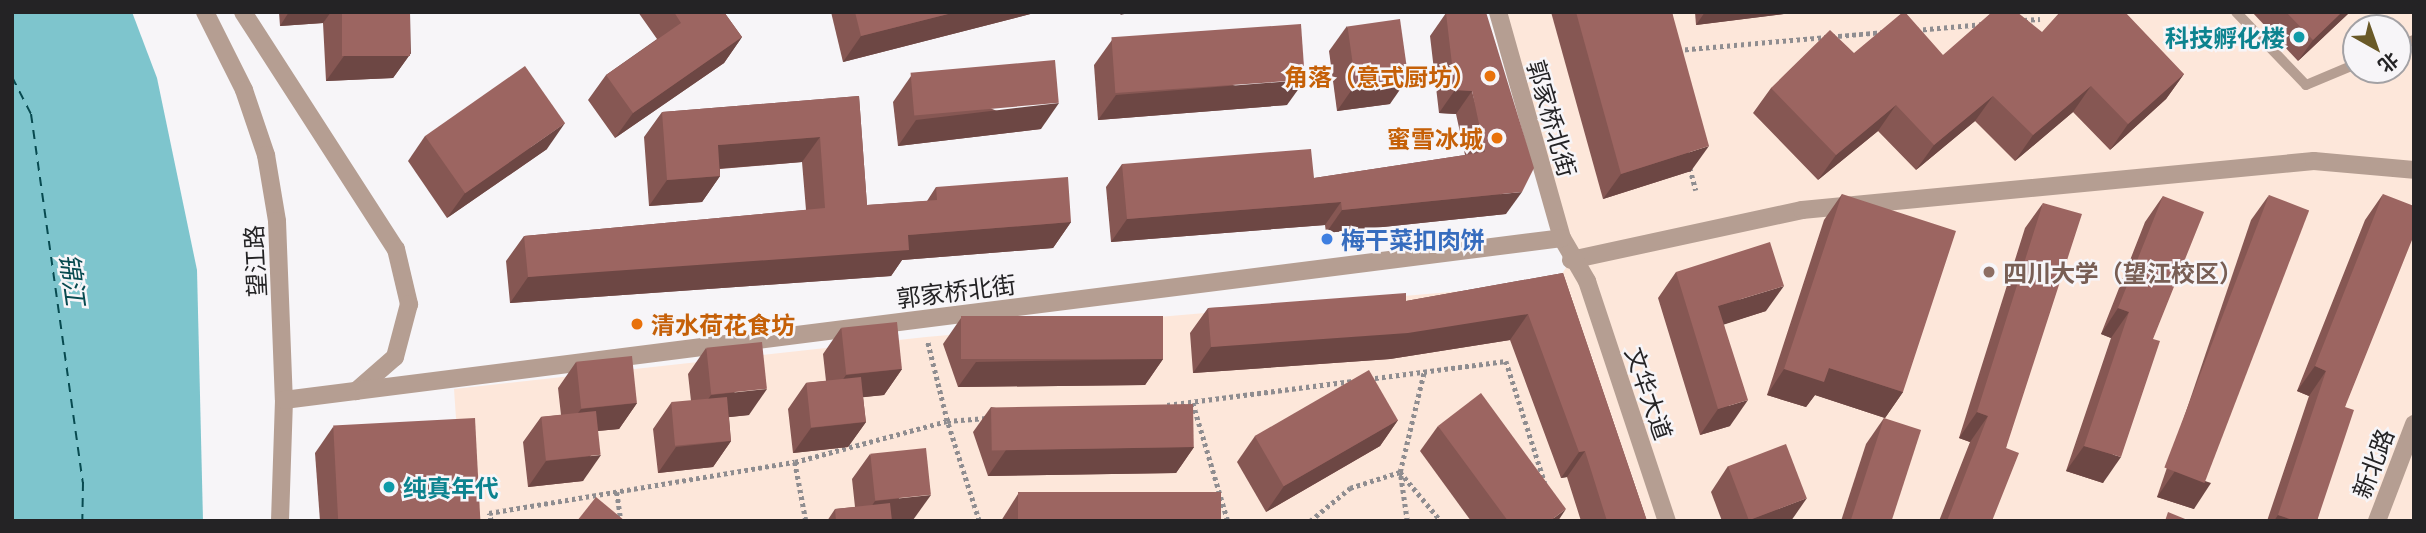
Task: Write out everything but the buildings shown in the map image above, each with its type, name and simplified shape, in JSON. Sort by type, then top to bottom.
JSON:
[{"type":"street","points":[[243,12],[397,249],[409,304],[395,357],[356,391]]},
{"type":"street","name":"郭家桥北街","points":[[1498,12],[1562,238],[1571,260],[1587,281]]},
{"type":"street","name":"望江路","points":[[197,13],[244,90],[266,155],[277,221],[284,400],[280,521]]},
{"type":"street","points":[[1571,260],[1802,210],[2314,161],[2414,170]]},
{"type":"street","name":"郭家桥北街","points":[[284,400],[1562,238]]},
{"type":"street","name":"文华大道","points":[[1587,281],[1667,521]]},
{"type":"street","name":"新北路","points":[[2377,521],[2414,424]]},
{"type":"lane","points":[[2236,12],[2306,85],[2342,70]]},
{"type":"path","points":[[2013,21],[2040,19],[2034,12]]},
{"type":"path","points":[[1904,31],[1999,22]]},
{"type":"path","points":[[1672,51],[1890,32]]},
{"type":"path","points":[[1687,159],[1696,190]]},
{"type":"path","points":[[926,337],[947,421],[979,521]]},
{"type":"path","points":[[1152,406],[1193,403],[1506,360],[1549,496]]},
{"type":"path","points":[[1407,521],[1400,472],[1424,372]]},
{"type":"path","points":[[1193,403],[1228,521]]},
{"type":"path","points":[[491,521],[489,513],[795,462],[947,421],[1002,417]]},
{"type":"path","points":[[795,462],[806,521]]},
{"type":"path","points":[[1310,521],[1350,488],[1400,472]]},
{"type":"path","points":[[1400,472],[1441,521]]},
{"type":"path","points":[[617,492],[621,521]]},
{"type":"shaded area","name":"四川大学（望江校区）","points":[[1503,12],[2414,12],[2414,521],[463,521],[454,389],[926,337],[1556,283],[1571,260]]},
{"type":"water","name":"锦江","points":[[12,12],[132,12],[157,78],[197,270],[203,521],[12,521]]},
{"type":"ferry route","points":[[12,77],[31,114],[83,482],[82,521]]},
{"type":"place","name":"科技孵化楼","points":[[2299,37]]},
{"type":"place","name":"角落（意式厨坊）","points":[[1490,76]]},
{"type":"place","name":"蜜雪冰城","points":[[1497,138]]},
{"type":"place","name":"梅干菜扣肉饼","points":[[1327,239]]},
{"type":"place","name":"四川大学（望江校区）","points":[[1989,272]]},
{"type":"place","name":"清水荷花食坊","points":[[637,324]]},
{"type":"place","name":"纯真年代","points":[[389,487]]}]
